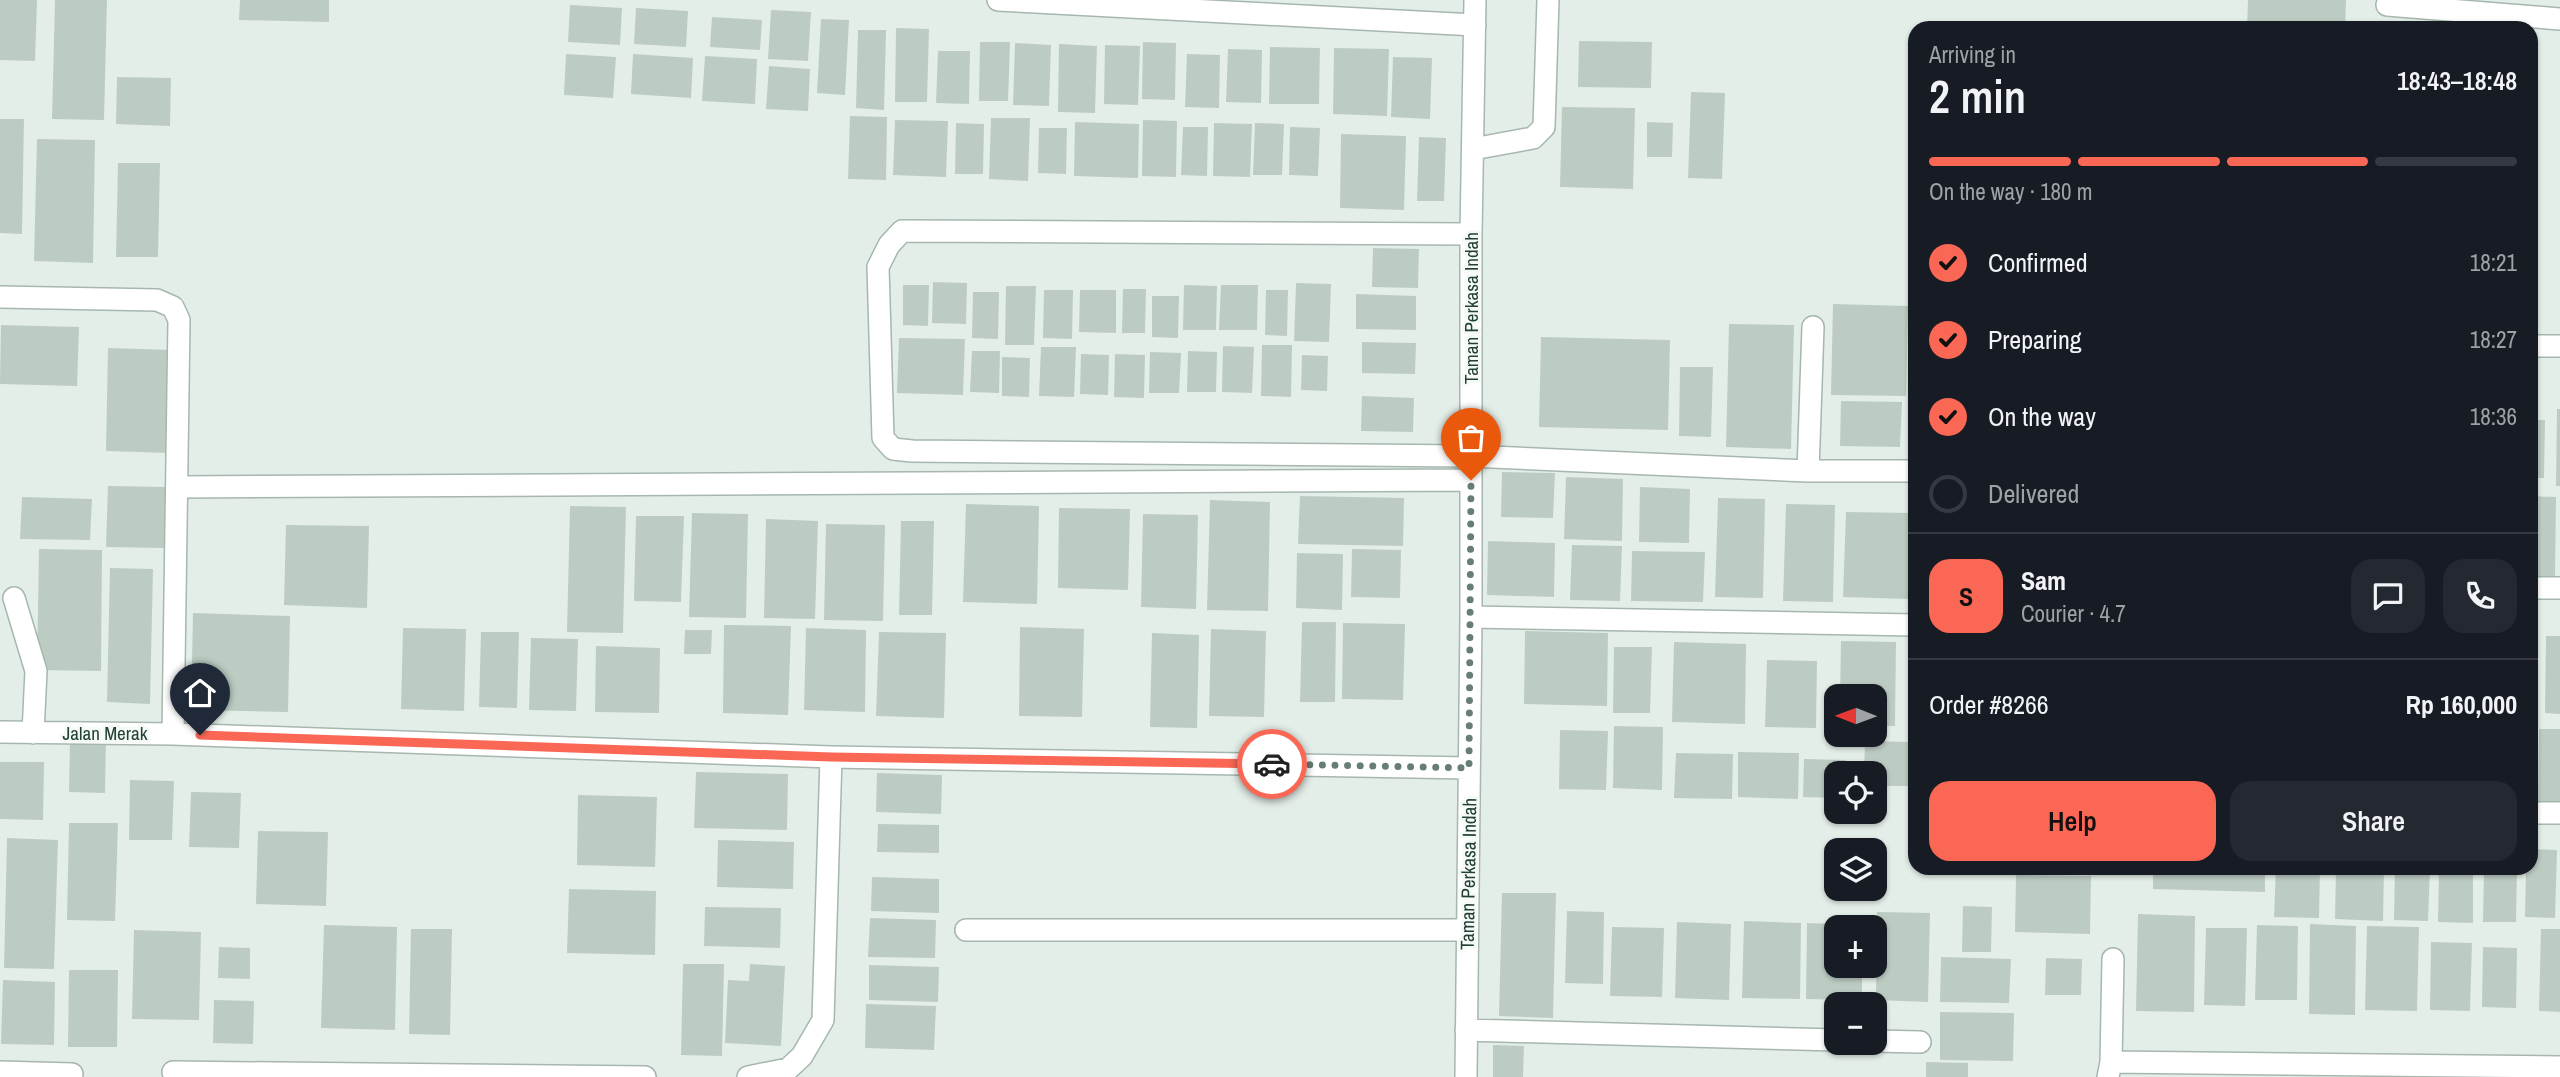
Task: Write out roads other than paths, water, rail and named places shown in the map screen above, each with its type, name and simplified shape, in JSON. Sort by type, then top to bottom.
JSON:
[{"type":"street","points":[[998,0],[1475,25]]},
{"type":"street","name":"Taman Perkasa Indah","points":[[1466,1077],[1475,0]]},
{"type":"street","points":[[1473,149],[1533,138],[1544,127],[1548,0]]},
{"type":"street","points":[[2387,5],[2560,19]]},
{"type":"street","points":[[1471,234],[902,231],[889,245],[878,267],[883,438],[893,449],[912,451],[1470,456],[1808,471],[1908,471]]},
{"type":"street","points":[[0,297],[157,300],[173,307],[179,320],[173,734]]},
{"type":"street","points":[[1808,471],[1813,327]]},
{"type":"street","points":[[2538,346],[2560,346]]},
{"type":"street","points":[[177,487],[1471,480]]},
{"type":"street","points":[[2538,588],[2560,588]]},
{"type":"street","points":[[14,598],[36,671],[33,733]]},
{"type":"street","points":[[1471,617],[1908,625]]},
{"type":"street","name":"Jalan Merak","points":[[0,732],[173,734],[831,757],[1469,768]]},
{"type":"street","points":[[748,1077],[788,1069],[802,1056],[823,1020],[831,757]]},
{"type":"street","points":[[2538,814],[2560,813]]},
{"type":"street","points":[[966,930],[1467,930]]},
{"type":"street","points":[[2113,959],[2110,1069],[2560,1067]]},
{"type":"street","points":[[1466,1030],[1824,1040]]},
{"type":"street","points":[[1887,1041],[1920,1042]]},
{"type":"street","points":[[0,1072],[72,1074]]},
{"type":"street","points":[[173,1072],[645,1077]]}]
